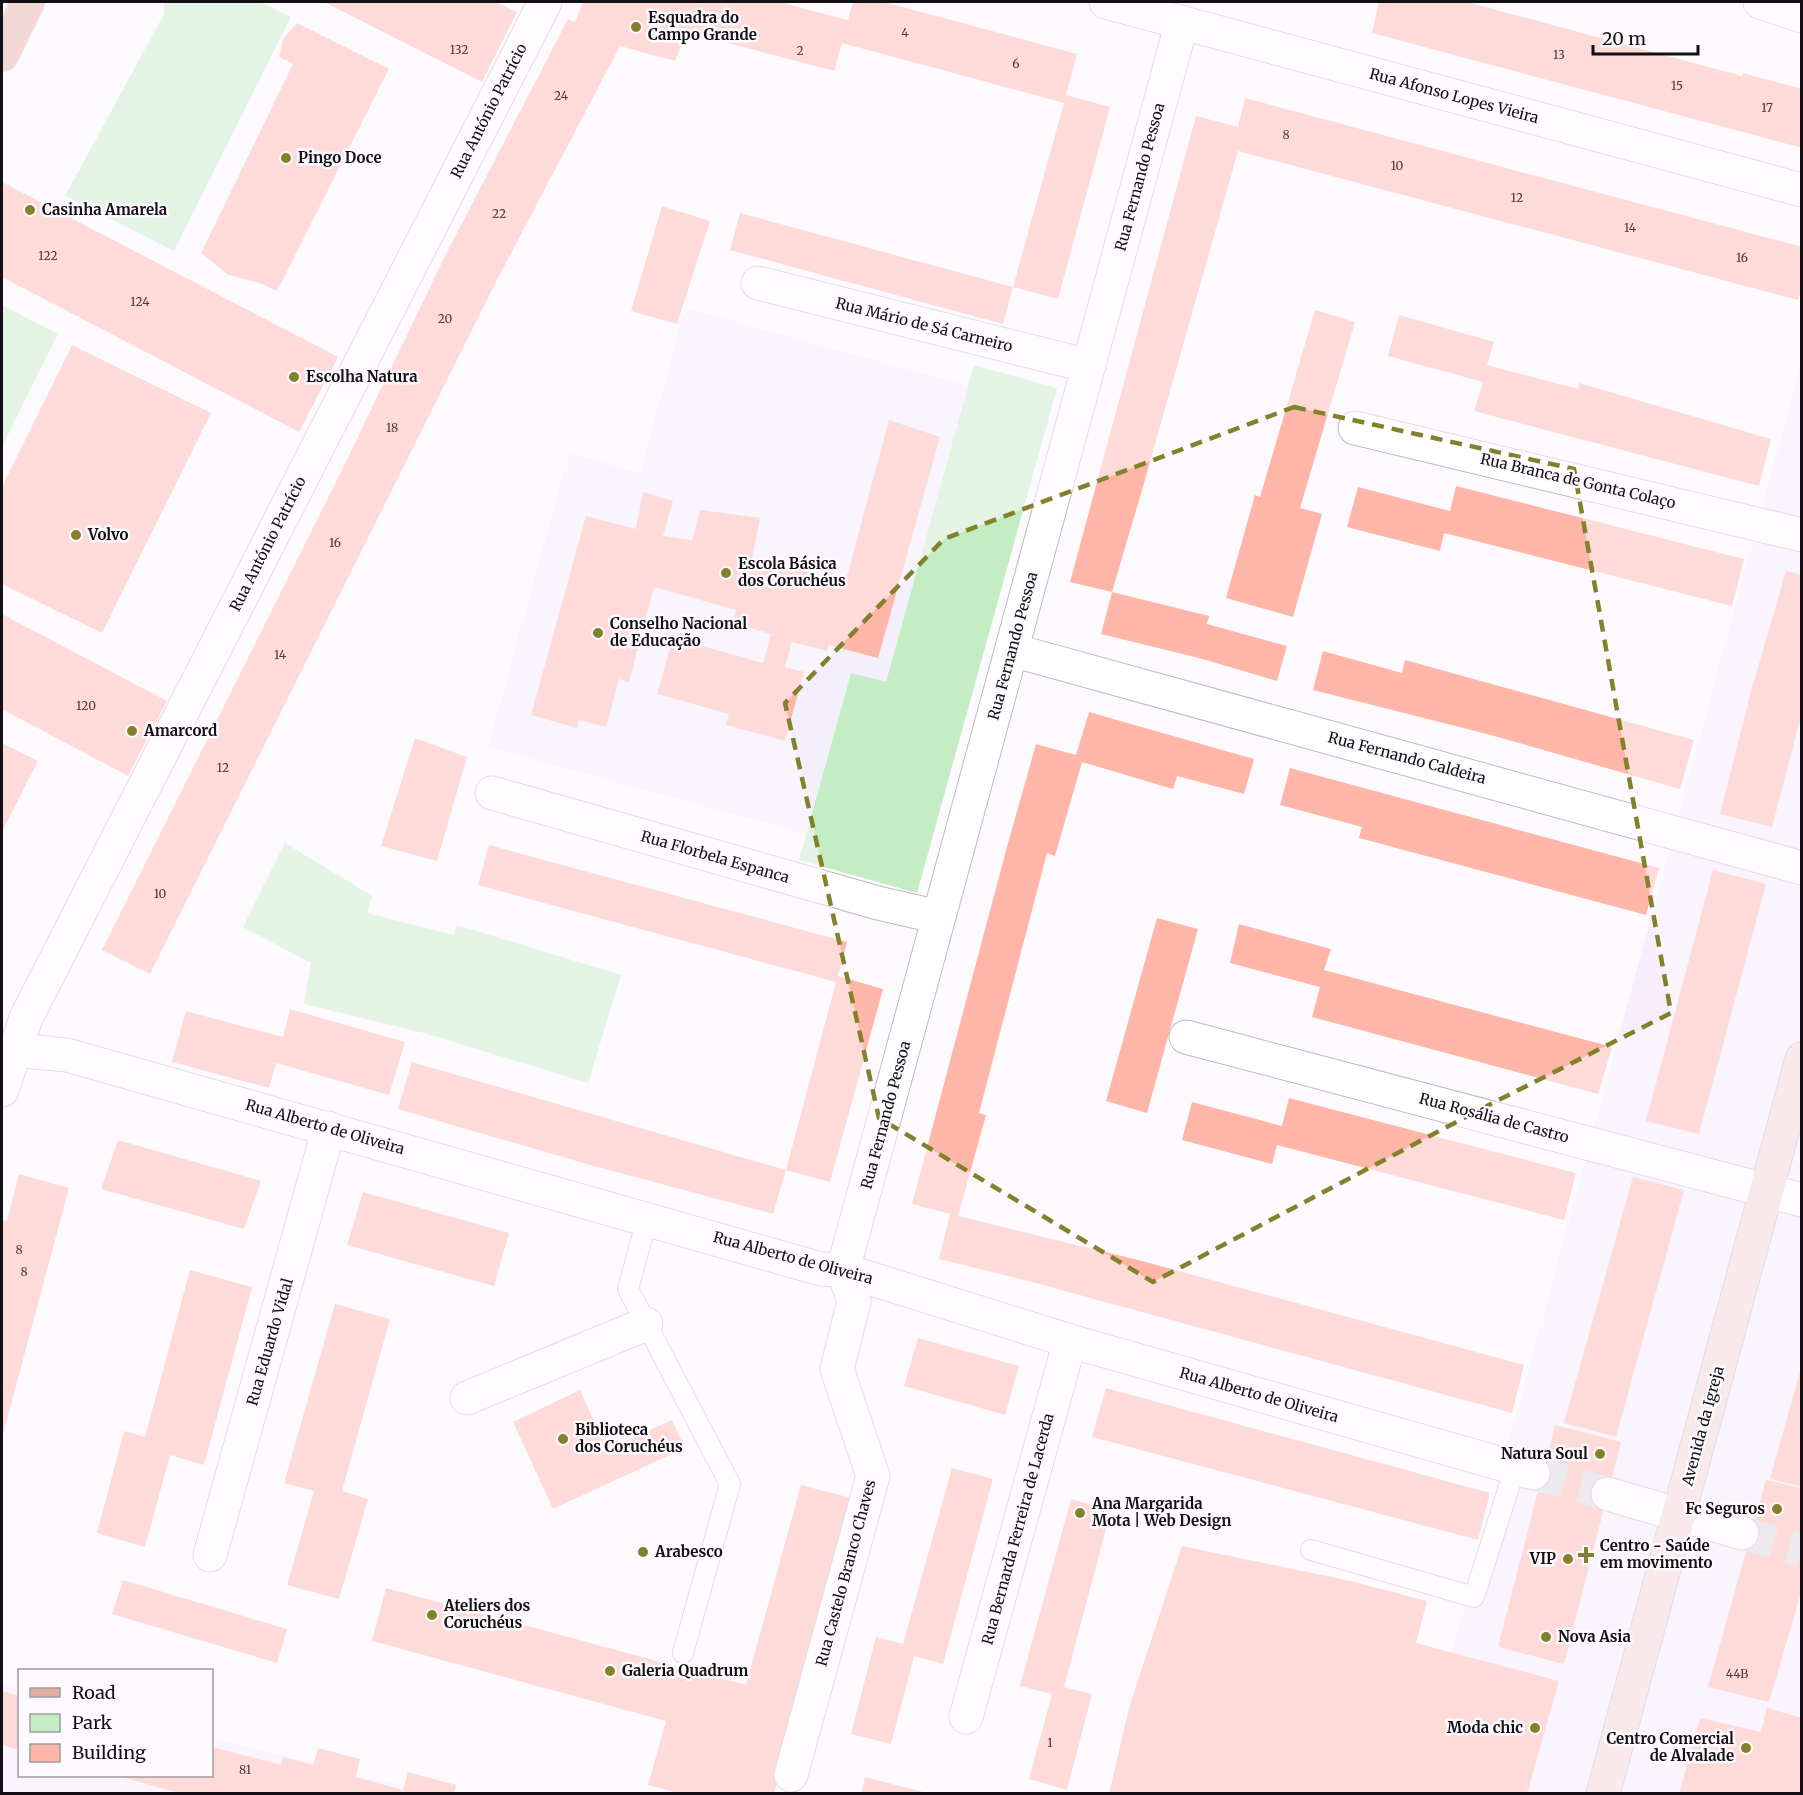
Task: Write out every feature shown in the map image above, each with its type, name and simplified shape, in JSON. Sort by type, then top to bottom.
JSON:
[{"type":"main road","points":[[2,55],[28,2]]},
{"type":"street","name":"Rua António Patrício","points":[[2,1090],[26,1018],[544,2]]},
{"type":"street","name":"Rua Afonso Lopes Vieira","points":[[1106,2],[1802,190]]},
{"type":"street","points":[[1760,2],[1802,16]]},
{"type":"street","name":"Rua Fernando Pessoa","points":[[843,1270],[1182,22]]},
{"type":"street","name":"Rua Mário de Sá Carneiro","points":[[758,283],[1089,366]]},
{"type":"street","name":"Rua Branca de Gonta Colaço","points":[[1355,428],[1802,535]]},
{"type":"street","name":"Rua Fernando Caldeira","points":[[1012,650],[1802,868]]},
{"type":"street","name":"Rua Florbela Espanca","points":[[492,793],[866,900],[939,917]]},
{"type":"street","name":"Rua Rosália de Castro","points":[[1186,1037],[1802,1200]]},
{"type":"street","name":"Rua Alberto de Oliveira","points":[[14,1050],[67,1054],[821,1269],[843,1270],[1070,1341],[1524,1470]]},
{"type":"street","name":"Avenida da Igreja","points":[[1603,1794],[1802,1059]]},
{"type":"street","name":"Rua Eduardo Vidal","points":[[210,1556],[329,1128]]},
{"type":"street","name":"Rua Castelo Branco Chaves","points":[[791,1775],[873,1476],[837,1369],[854,1301],[843,1270]]},
{"type":"street","points":[[467,1398],[646,1324]]},
{"type":"street","name":"Rua Bernarda Ferreira de Lacerda","points":[[966,1717],[1070,1341]]},
{"type":"street","points":[[1608,1494],[1742,1533]]},
{"type":"lane","points":[[647,1219],[628,1289],[730,1484],[683,1653]]},
{"type":"lane","points":[[1311,1550],[1474,1597],[1524,1470]]},
{"type":"highlighted area","points":[[1294,407],[1574,469],[1671,1013],[1479,1110],[1153,1282],[879,1118],[785,703],[944,539]]},
{"type":"shaded area","name":"Escola Básica dos Coruchéus","points":[[685,308],[969,386],[886,682],[851,673],[806,834],[488,747],[569,453],[640,473]]},
{"type":"shaded area","points":[[1801,363],[1801,1793],[1414,1793]]},
{"type":"shaded area","points":[[2,1685],[18,1690],[18,1777],[213,1777],[213,1738],[431,1793],[2,1793]]},
{"type":"green space","points":[[164,2],[260,2],[291,17],[174,251],[65,196],[164,14]]},
{"type":"green space","points":[[2,305],[58,334],[2,447]]},
{"type":"green space","points":[[974,365],[1057,388],[917,893],[799,860],[851,673],[886,682]]},
{"type":"green space","points":[[285,843],[372,896],[367,913],[454,935],[457,925],[621,975],[588,1083],[424,1033],[304,1004],[311,963],[243,927]]},
{"type":"building","points":[[324,2],[496,2],[517,12],[482,82]]},
{"type":"building","points":[[583,2],[779,2],[848,20],[853,2],[884,2],[1077,54],[1066,95],[1110,107],[1058,299],[1013,287],[1064,103],[842,43],[834,71],[686,32],[675,61],[620,46],[496,282],[150,974],[102,950],[339,476],[445,256],[568,19],[575,22]]},
{"type":"building","points":[[1379,2],[1467,2],[1742,76],[1743,73],[1802,89],[1802,148],[1372,33]]},
{"type":"building","name":"Pingo Doce","points":[[297,23],[389,69],[277,291],[227,274],[201,253],[293,64],[279,57],[283,39]]},
{"type":"building","points":[[1245,98],[1802,247],[1802,289],[1798,300],[1238,151],[1112,592],[1070,582],[1196,116],[1238,127]]},
{"type":"building","points":[[2,182],[338,357],[299,432],[2,277]]},
{"type":"building","points":[[662,206],[710,221],[677,324],[631,311]]},
{"type":"building","points":[[740,213],[1013,287],[1003,324],[730,250]]},
{"type":"building","points":[[1315,310],[1355,322],[1300,508],[1322,514],[1293,617],[1226,598],[1255,495],[1260,497]]},
{"type":"building","points":[[1399,315],[1494,342],[1487,365],[1578,389],[1579,383],[1771,439],[1759,486],[1474,411],[1483,382],[1388,356]]},
{"type":"building","name":"Volvo","points":[[72,345],[211,413],[102,633],[2,584],[2,487]]},
{"type":"building","points":[[889,420],[940,437],[878,658],[829,645],[827,651],[792,642],[785,667],[804,672],[785,741],[726,725],[729,714],[657,694],[673,638],[763,663],[771,634],[733,623],[736,610],[654,587],[629,682],[619,679],[606,727],[579,720],[577,728],[531,715],[586,516],[636,529],[643,492],[673,501],[663,536],[692,540],[700,510],[760,518],[752,559],[846,580]]},
{"type":"building","points":[[1456,486],[1744,559],[1732,606],[1444,533],[1440,551],[1347,527],[1358,487],[1450,511]]},
{"type":"building","points":[[1786,571],[1802,575],[1802,712],[1772,827],[1720,814],[1752,688]]},
{"type":"building","points":[[1112,592],[1209,616],[1207,624],[1287,646],[1277,681],[1199,658],[1101,634]]},
{"type":"building","points":[[2,614],[167,701],[128,776],[2,709]]},
{"type":"building","points":[[1323,651],[1402,673],[1405,660],[1694,740],[1680,789],[1487,734],[1313,690]]},
{"type":"building","points":[[1089,712],[1254,759],[1244,794],[1177,776],[1173,789],[1082,762],[1055,856],[1047,853],[979,1113],[986,1115],[958,1216],[1142,1261],[1524,1365],[1512,1413],[1028,1281],[939,1259],[950,1214],[912,1204],[1008,843],[1036,744],[1076,755]]},
{"type":"building","points":[[415,738],[467,757],[437,861],[381,846]]},
{"type":"building","points":[[2,743],[38,761],[2,832]]},
{"type":"building","points":[[1290,768],[1659,868],[1646,915],[1359,838],[1362,827],[1280,805]]},
{"type":"building","points":[[489,845],[847,942],[838,976],[883,989],[830,1182],[786,1170],[836,982],[478,885]]},
{"type":"building","points":[[1713,870],[1766,884],[1699,1134],[1646,1121]]},
{"type":"building","points":[[1157,918],[1198,929],[1147,1113],[1106,1101]]},
{"type":"building","points":[[1239,924],[1331,949],[1324,970],[1612,1047],[1598,1094],[1312,1017],[1320,987],[1230,963]]},
{"type":"building","points":[[290,1009],[405,1042],[389,1095],[276,1063],[269,1088],[172,1062],[186,1011],[283,1037]]},
{"type":"building","points":[[412,1062],[786,1170],[773,1214],[590,1165],[398,1109]]},
{"type":"building","points":[[1289,1098],[1576,1173],[1564,1220],[1277,1145],[1272,1164],[1182,1140],[1192,1102],[1282,1126]]},
{"type":"building","points":[[118,1140],[261,1181],[244,1229],[101,1189]]},
{"type":"building","points":[[19,1174],[69,1188],[2,1438],[2,1220],[7,1221]]},
{"type":"building","points":[[1633,1177],[1684,1190],[1616,1437],[1564,1423]]},
{"type":"building","points":[[363,1192],[509,1233],[494,1286],[347,1245]]},
{"type":"building","points":[[190,1270],[252,1287],[204,1465],[170,1455],[145,1547],[97,1533],[124,1431],[145,1437]]},
{"type":"building","points":[[335,1304],[390,1319],[342,1491],[368,1499],[339,1599],[287,1585],[314,1491],[284,1483]]},
{"type":"building","points":[[918,1338],[1019,1366],[1005,1415],[904,1386]]},
{"type":"building","points":[[1802,1369],[1802,1487],[1770,1479]]},
{"type":"building","points":[[1106,1388],[1490,1493],[1478,1540],[1092,1437]]},
{"type":"building","points":[[580,1390],[607,1450],[672,1420],[685,1448],[553,1509],[513,1422]]},
{"type":"building","points":[[1555,1425],[1621,1442],[1564,1664],[1498,1647]]},
{"type":"building","points":[[952,1468],[993,1479],[943,1664],[914,1656],[891,1744],[851,1734],[876,1637],[903,1644]]},
{"type":"building","points":[[1766,1480],[1802,1488],[1802,1589],[1769,1702],[1708,1687]]},
{"type":"building","name":"Ateliers dos Coruchéus","points":[[801,1485],[855,1499],[774,1794],[682,1794],[648,1785],[666,1721],[372,1641],[386,1588],[746,1685]]},
{"type":"building","points":[[1071,1499],[1111,1510],[1064,1687],[1092,1694],[1067,1790],[1029,1779],[1052,1694],[1020,1686]]},
{"type":"building","points":[[1182,1546],[1351,1581],[1427,1601],[1416,1643],[1559,1681],[1527,1794],[1109,1794],[1129,1708]]},
{"type":"building","points":[[123,1580],[287,1629],[277,1663],[112,1614]]},
{"type":"building","points":[[2,1691],[18,1695],[18,1749],[2,1745]]},
{"type":"building","name":"Centro Comercial de Alvalade","points":[[1767,1708],[1802,1718],[1802,1794],[1679,1794],[1700,1718],[1761,1732]]},
{"type":"building","points":[[213,1747],[281,1765],[283,1757],[313,1765],[318,1748],[360,1759],[356,1777],[403,1790],[408,1772],[456,1785],[454,1794],[182,1794],[122,1777],[213,1777]]},
{"type":"building","points":[[865,1777],[927,1793],[927,1794],[861,1794]]},
{"type":"tunnel","points":[[1533,1473],[1608,1494]]},
{"type":"tunnel","points":[[1742,1533],[1802,1550]]},
{"type":"place","name":"Esquadra do Campo Grande","points":[[636,27]]},
{"type":"place","name":"Pingo Doce","points":[[286,158]]},
{"type":"place","name":"Casinha Amarela","points":[[30,210]]},
{"type":"place","name":"Escolha Natura","points":[[294,377]]},
{"type":"place","name":"Volvo","points":[[76,535]]},
{"type":"place","name":"Escola Básica dos Coruchéus","points":[[726,573]]},
{"type":"place","name":"Conselho Nacional de Educação","points":[[598,633]]},
{"type":"place","name":"Amarcord","points":[[132,731]]},
{"type":"place","name":"Biblioteca dos Coruchéus","points":[[563,1439]]},
{"type":"place","name":"Natura Soul","points":[[1600,1454]]},
{"type":"place","name":"Fc Seguros","points":[[1777,1509]]},
{"type":"place","name":"Ana Margarida Mota | Web Design","points":[[1080,1513]]},
{"type":"place","name":"Arabesco","points":[[643,1552]]},
{"type":"place","name":"Centro - Saúde em movimento","points":[[1586,1555]]},
{"type":"place","name":"VIP","points":[[1568,1559]]},
{"type":"place","name":"Ateliers dos Coruchéus","points":[[432,1615]]},
{"type":"place","name":"Nova Asia","points":[[1546,1637]]},
{"type":"place","name":"Galeria Quadrum","points":[[610,1671]]},
{"type":"place","name":"Moda chic","points":[[1535,1728]]},
{"type":"place","name":"Centro Comercial de Alvalade","points":[[1746,1748]]}]
